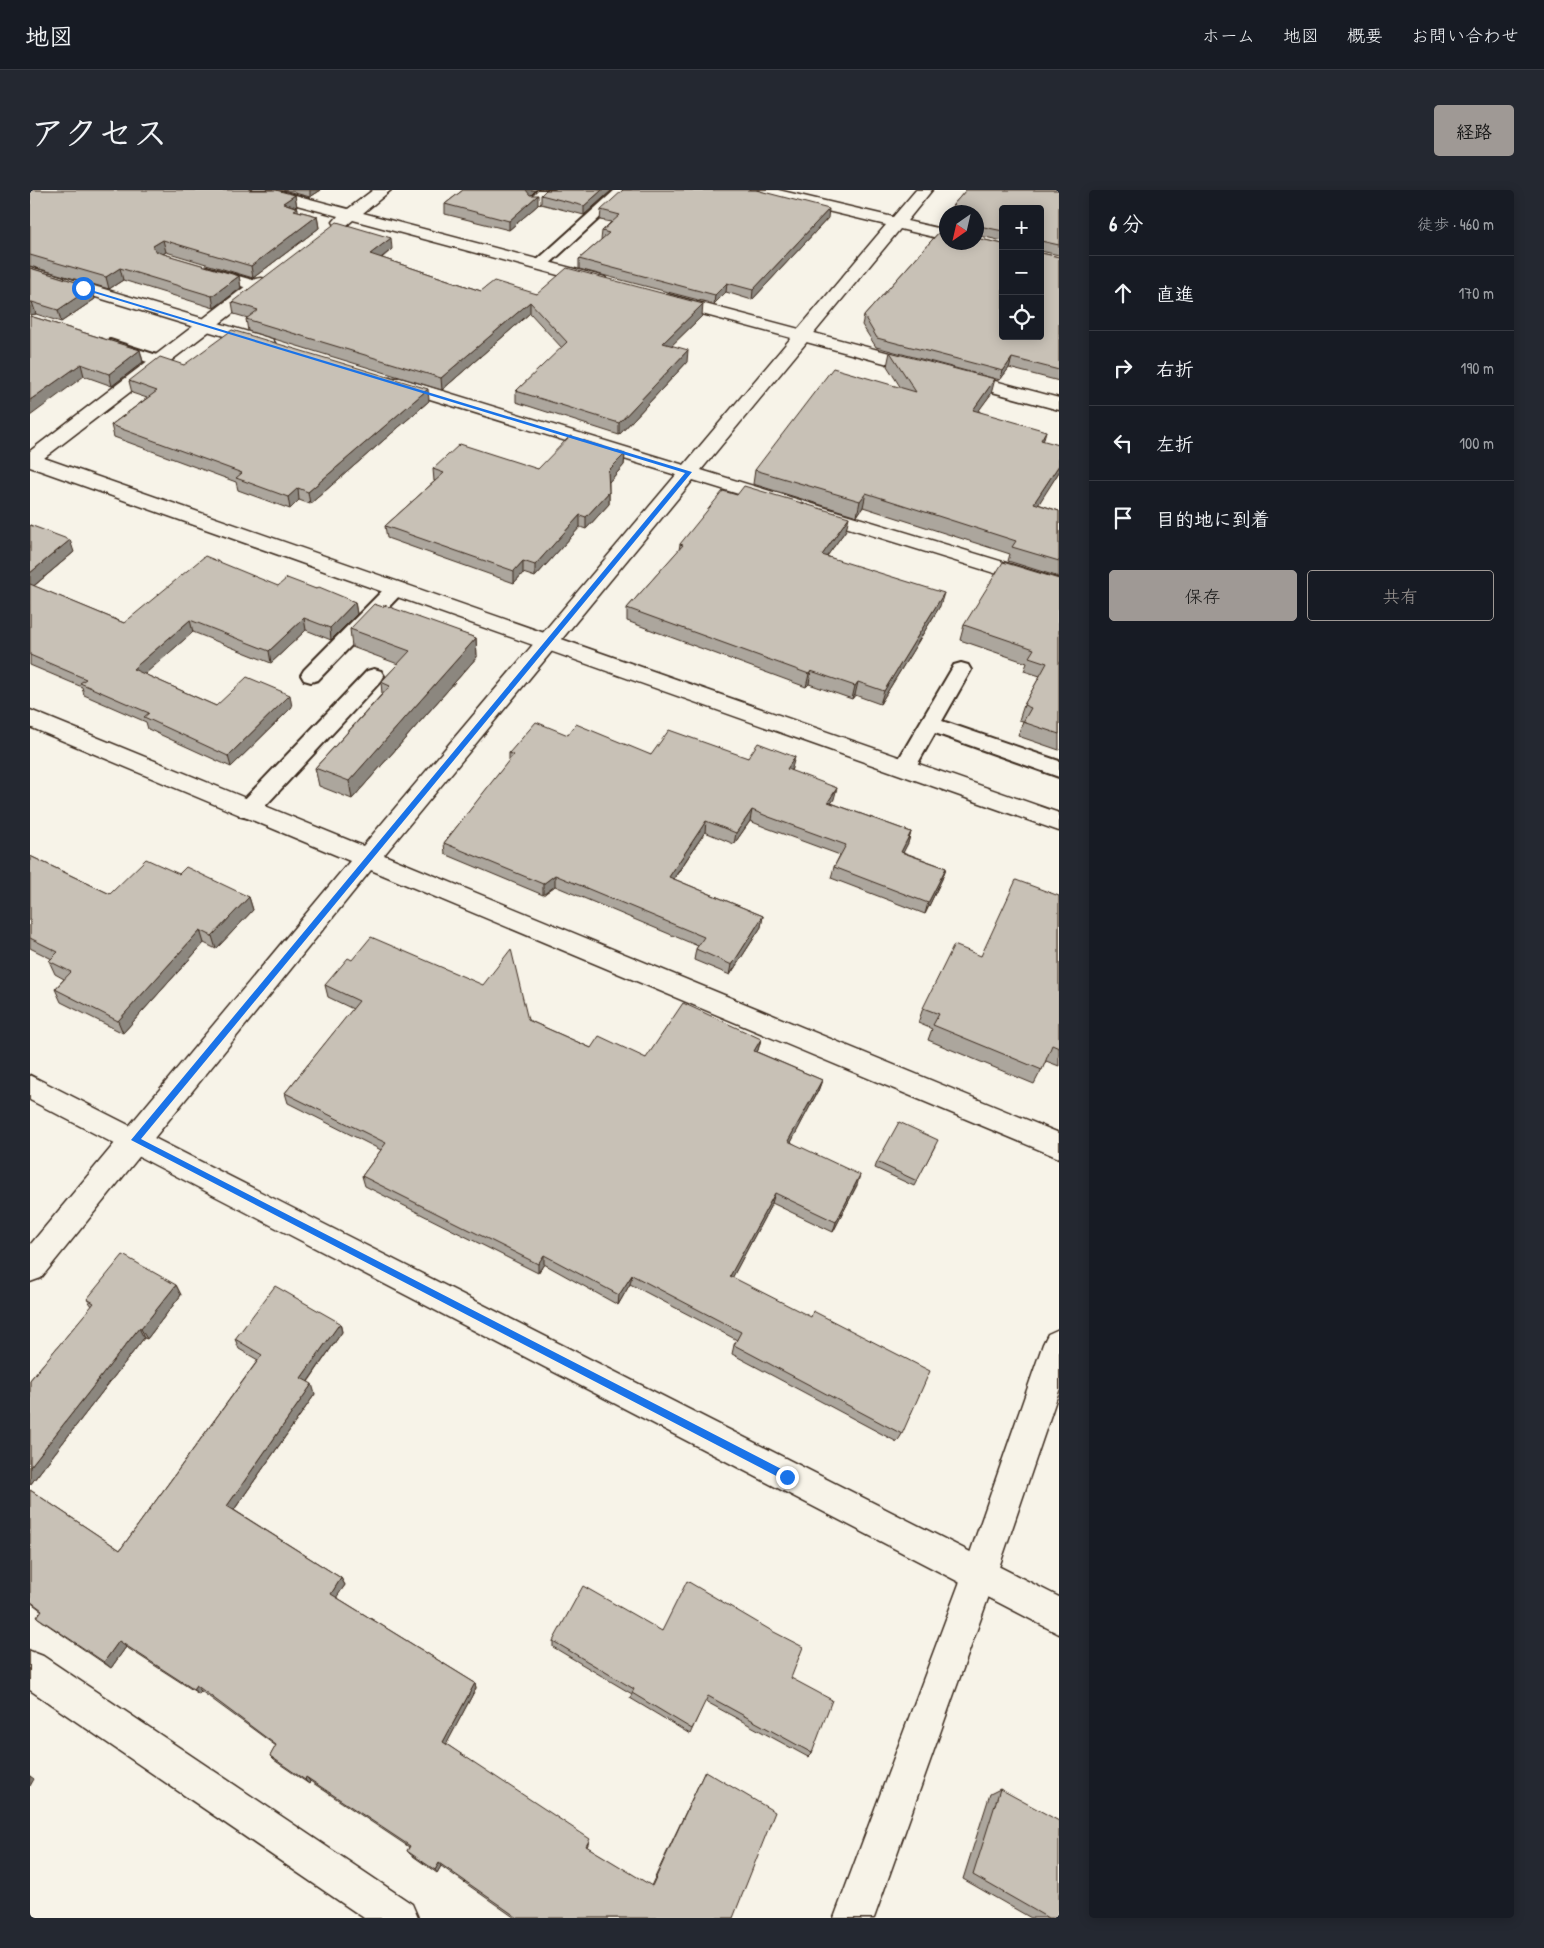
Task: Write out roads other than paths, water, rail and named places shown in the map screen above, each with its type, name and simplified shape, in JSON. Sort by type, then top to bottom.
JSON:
[{"type":"street","points":[[258,190],[616,286]]},
{"type":"street","points":[[327,233],[384,190]]},
{"type":"street","points":[[758,190],[939,233]]},
{"type":"street","points":[[30,1268],[366,859],[549,641],[801,335],[924,190]]},
{"type":"street","points":[[30,272],[283,348]]},
{"type":"street","points":[[30,460],[273,274]]},
{"type":"street","points":[[654,296],[1059,404]]},
{"type":"street","points":[[377,377],[1059,586]]},
{"type":"street","points":[[30,460],[1059,822]]},
{"type":"street","points":[[30,718],[1059,1146]]},
{"type":"street","points":[[30,1087],[1059,1616]]},
{"type":"street","points":[[854,1918],[979,1576],[1059,1344]]},
{"type":"street","points":[[30,1669],[398,1918]]},
{"type":"lane","points":[[535,200],[547,190]]},
{"type":"lane","points":[[540,266],[623,190]]},
{"type":"lane","points":[[193,268],[258,286]]},
{"type":"lane","points":[[98,341],[160,361]]},
{"type":"lane","points":[[311,675],[396,588]]},
{"type":"lane","points":[[905,767],[961,670]]},
{"type":"lane","points":[[248,810],[374,676]]},
{"type":"lane","points":[[930,724],[1059,769]]}]
